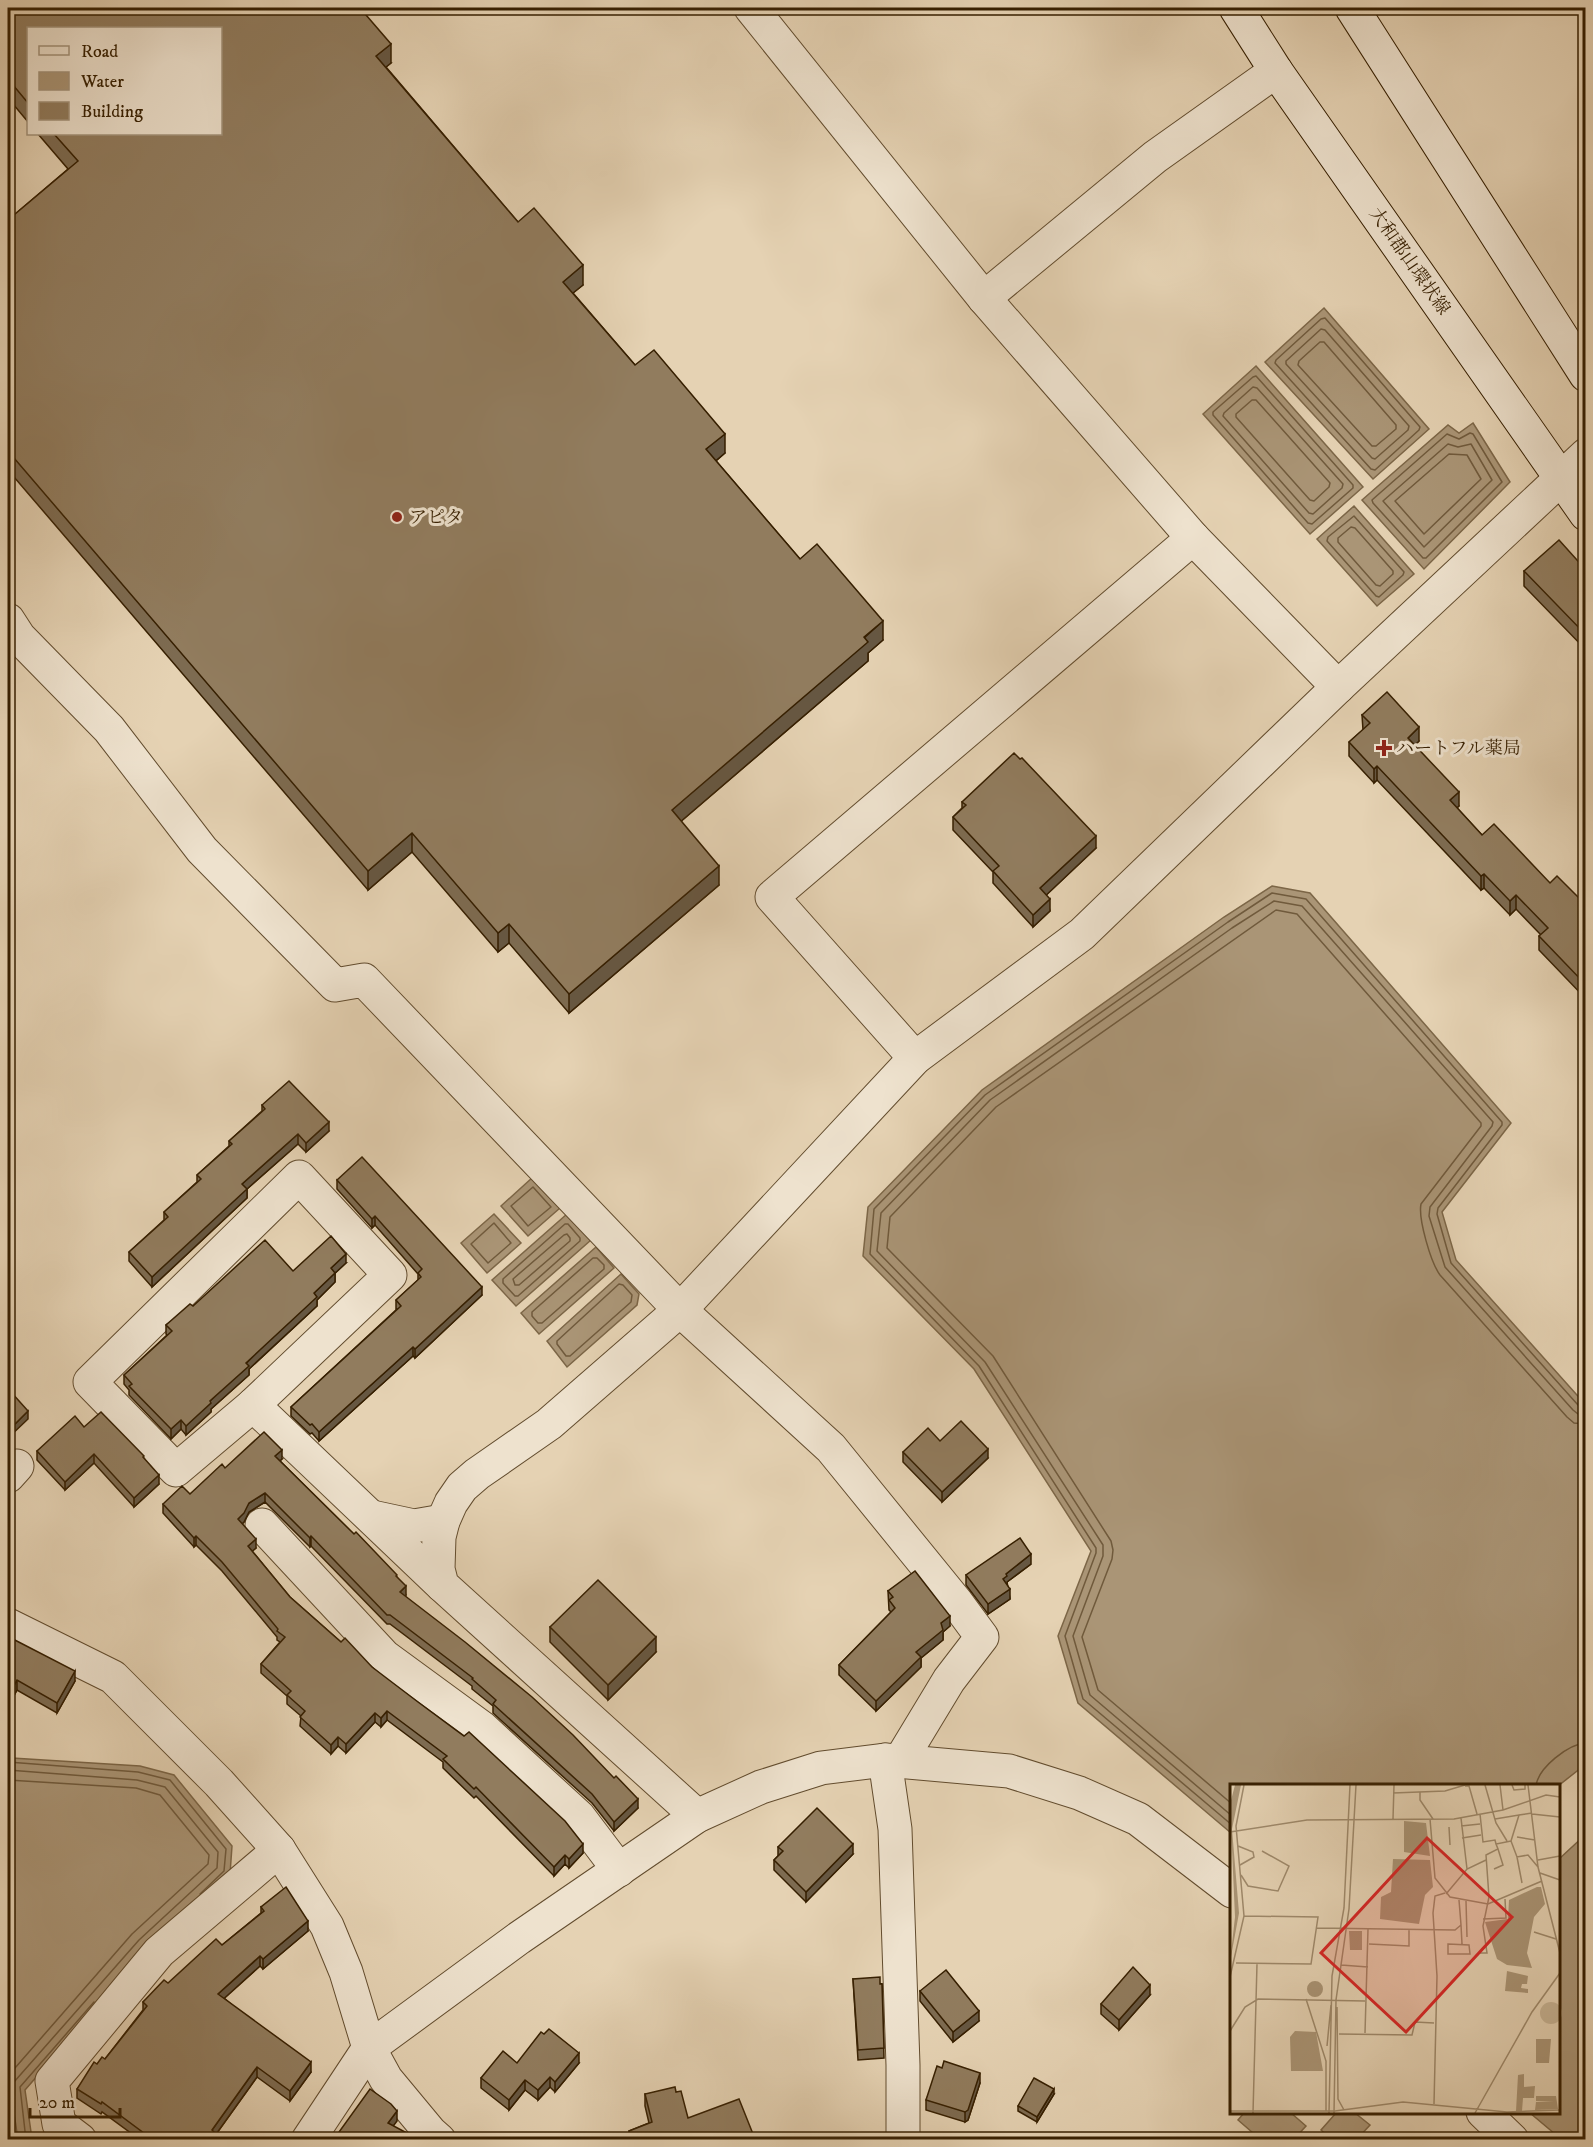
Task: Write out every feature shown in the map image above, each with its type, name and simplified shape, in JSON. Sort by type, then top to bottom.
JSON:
[{"type":"street","points":[[751,8],[984,298],[1194,538],[1338,687]]},
{"type":"street","name":"大和郡山環状線","points":[[1236,8],[1276,71],[1586,514]]},
{"type":"street","points":[[1352,8],[1586,375]]},
{"type":"street","points":[[984,298],[1155,157],[1276,71]]},
{"type":"street","points":[[442,1585],[437,1553],[443,1521],[462,1487],[549,1424],[680,1310],[915,1058],[1082,934],[1338,687],[1586,455]]},
{"type":"street","points":[[915,1058],[772,897],[1194,538]]},
{"type":"street","points":[[8,620],[19,637],[109,729],[202,850],[335,985],[364,980],[680,1310],[831,1448],[982,1637],[892,1761],[903,2065],[903,2139]]},
{"type":"street","points":[[299,1177],[390,1275],[253,1405],[176,1470],[90,1382],[299,1177]]},
{"type":"street","points":[[253,1405],[442,1585],[697,1816]]},
{"type":"street","points":[[372,1517],[414,1526],[443,1521]]},
{"type":"street","points":[[262,1525],[384,1656],[481,1727],[579,1817],[619,1870]]},
{"type":"street","points":[[8,1625],[113,1677],[219,1783],[279,1850],[327,1926],[346,1972],[369,2048],[386,2079],[430,2132],[439,2139]]},
{"type":"street","points":[[308,2139],[369,2048],[519,1938],[697,1816],[761,1786],[821,1768],[892,1761],[1009,1772],[1079,1793],[1138,1819],[1230,1890]]},
{"type":"street","points":[[80,2139],[59,2124],[52,2081],[159,1952],[279,1850]]},
{"type":"street","points":[[1485,2114],[1512,2139]]},
{"type":"water","points":[[1324,308],[1429,429],[1373,479],[1265,362]]},
{"type":"water","points":[[1256,366],[1363,487],[1310,534],[1203,414]]},
{"type":"water","points":[[1473,423],[1510,482],[1424,569],[1362,500],[1448,425],[1459,433]]},
{"type":"water","points":[[1354,506],[1414,574],[1377,606],[1317,539]]},
{"type":"water","points":[[1272,886],[1310,893],[1511,1123],[1442,1212],[1456,1260],[1585,1404],[1586,1764],[1560,1784],[1230,1784],[1230,1832],[1078,1703],[1058,1636],[1091,1551],[974,1369],[863,1256],[868,1207],[982,1090],[1224,917]]},
{"type":"water","points":[[533,1177],[560,1208],[528,1236],[501,1206]]},
{"type":"water","points":[[494,1214],[521,1243],[487,1273],[461,1243]]},
{"type":"water","points":[[567,1214],[591,1240],[516,1306],[492,1280]]},
{"type":"water","points":[[596,1247],[614,1268],[539,1334],[521,1313]]},
{"type":"water","points":[[621,1274],[639,1294],[637,1305],[567,1367],[547,1341]]},
{"type":"water","points":[[8,1754],[12,1758],[140,1766],[174,1775],[232,1846],[230,1874],[148,1949],[25,2090],[32,2139],[8,2139]]},
{"type":"water","points":[[1585,1835],[1585,2139],[1561,2139],[1531,2114],[1560,2114],[1560,1858]]},
{"type":"water","points":[[1243,2114],[1292,2114],[1306,2126],[1294,2139],[1260,2139],[1238,2120]]},
{"type":"water","points":[[1335,2114],[1356,2114],[1370,2125],[1357,2139],[1331,2139],[1321,2130]]},
{"type":"building","name":"アピタ","points":[[8,8],[360,8],[391,44],[376,56],[518,222],[534,208],[583,265],[563,282],[635,365],[654,350],[725,434],[706,449],[800,559],[817,544],[883,621],[864,637],[868,642],[672,810],[719,866],[569,994],[509,924],[498,933],[412,833],[368,871],[8,451],[8,220],[78,161],[55,135],[222,135],[222,27],[27,27],[27,102],[8,79]]},
{"type":"building","points":[[1559,540],[1586,570],[1586,635],[1524,571]]},
{"type":"building","points":[[1387,692],[1419,727],[1408,738],[1459,792],[1450,800],[1482,835],[1494,824],[1550,883],[1557,876],[1579,898],[1582,895],[1586,900],[1586,985],[1539,936],[1548,928],[1516,895],[1510,901],[1484,874],[1481,876],[1377,766],[1374,769],[1349,742],[1370,723],[1362,715]]},
{"type":"building","points":[[1014,753],[1020,759],[1022,758],[1096,836],[1040,888],[1050,899],[1033,915],[993,871],[999,866],[953,817],[966,805],[962,802]]},
{"type":"building","points":[[289,1081],[329,1122],[306,1143],[298,1134],[242,1184],[247,1189],[152,1277],[129,1252],[168,1217],[164,1212],[201,1179],[197,1175],[232,1144],[229,1141],[265,1109],[262,1105]]},
{"type":"building","points":[[362,1157],[482,1287],[319,1432],[291,1407],[401,1306],[396,1300],[421,1277],[418,1273],[422,1269],[375,1216],[372,1219],[337,1180]]},
{"type":"building","points":[[331,1236],[346,1254],[331,1268],[335,1273],[314,1293],[317,1297],[246,1363],[249,1366],[186,1426],[181,1420],[171,1429],[129,1386],[132,1384],[124,1375],[172,1331],[166,1325],[190,1304],[193,1306],[265,1240],[293,1271]]},
{"type":"building","points":[[11,1392],[28,1411],[8,1431],[8,1396]]},
{"type":"building","points":[[101,1412],[144,1456],[159,1475],[134,1498],[94,1454],[65,1482],[37,1451],[75,1416],[84,1427]]},
{"type":"building","points":[[961,1421],[988,1449],[942,1492],[903,1452],[928,1428],[940,1441]]},
{"type":"building","points":[[264,1432],[282,1450],[275,1456],[354,1534],[356,1532],[397,1575],[406,1586],[400,1592],[532,1697],[638,1799],[614,1822],[592,1794],[493,1704],[496,1700],[473,1678],[387,1615],[311,1536],[310,1538],[265,1493],[249,1503],[238,1519],[256,1539],[248,1546],[290,1597],[341,1642],[345,1638],[372,1667],[418,1702],[464,1736],[469,1732],[565,1821],[583,1844],[569,1859],[565,1855],[554,1867],[476,1787],[474,1789],[443,1759],[447,1756],[387,1711],[381,1718],[375,1713],[346,1744],[338,1737],[331,1745],[300,1717],[305,1711],[287,1695],[291,1691],[261,1664],[285,1637],[277,1631],[278,1629],[222,1562],[196,1536],[194,1538],[163,1504],[182,1486],[190,1494],[222,1464],[225,1468]]},
{"type":"building","points":[[1020,1538],[1031,1554],[1003,1579],[1010,1589],[988,1604],[966,1575]]},
{"type":"building","points":[[915,1571],[950,1616],[941,1623],[943,1630],[916,1652],[921,1657],[876,1701],[839,1665],[895,1608],[889,1600],[893,1597],[888,1591]]},
{"type":"building","points":[[598,1580],[656,1637],[608,1685],[550,1627]]},
{"type":"building","points":[[9,1637],[75,1671],[57,1703],[17,1680],[11,1691],[8,1689]]},
{"type":"building","points":[[817,1808],[853,1844],[806,1892],[774,1860],[783,1851],[778,1847]]},
{"type":"building","points":[[286,1887],[308,1921],[263,1959],[260,1956],[218,1994],[311,2062],[290,2091],[257,2067],[212,2130],[214,2132],[211,2136],[217,2139],[152,2139],[102,2102],[101,2104],[77,2089],[94,2062],[97,2064],[102,2057],[105,2059],[147,2006],[143,2002],[164,1980],[168,1983],[216,1939],[222,1945],[264,1911],[261,1907]]},
{"type":"building","points":[[1133,1967],[1150,1985],[1119,2020],[1101,2004]]},
{"type":"building","points":[[946,1970],[979,2011],[953,2032],[920,1991]]},
{"type":"building","points":[[880,1977],[884,2048],[858,2050],[853,1979]]},
{"type":"building","points":[[549,2029],[579,2053],[555,2082],[550,2077],[538,2090],[525,2080],[509,2100],[481,2078],[503,2051],[517,2063],[541,2032],[544,2034]]},
{"type":"building","points":[[944,2061],[980,2073],[968,2110],[965,2112],[926,2100],[937,2066],[942,2068]]},
{"type":"building","points":[[1034,2078],[1054,2089],[1037,2117],[1018,2106]]},
{"type":"building","points":[[675,2087],[676,2092],[681,2091],[688,2118],[739,2099],[755,2139],[627,2139],[631,2138],[629,2131],[652,2122],[645,2094]]},
{"type":"building","points":[[370,2089],[397,2111],[388,2123],[418,2139],[334,2139]]},
{"type":"place","name":"アピタ","points":[[397,517]]},
{"type":"place","name":"ハートフル薬局","points":[[1384,748]]}]
